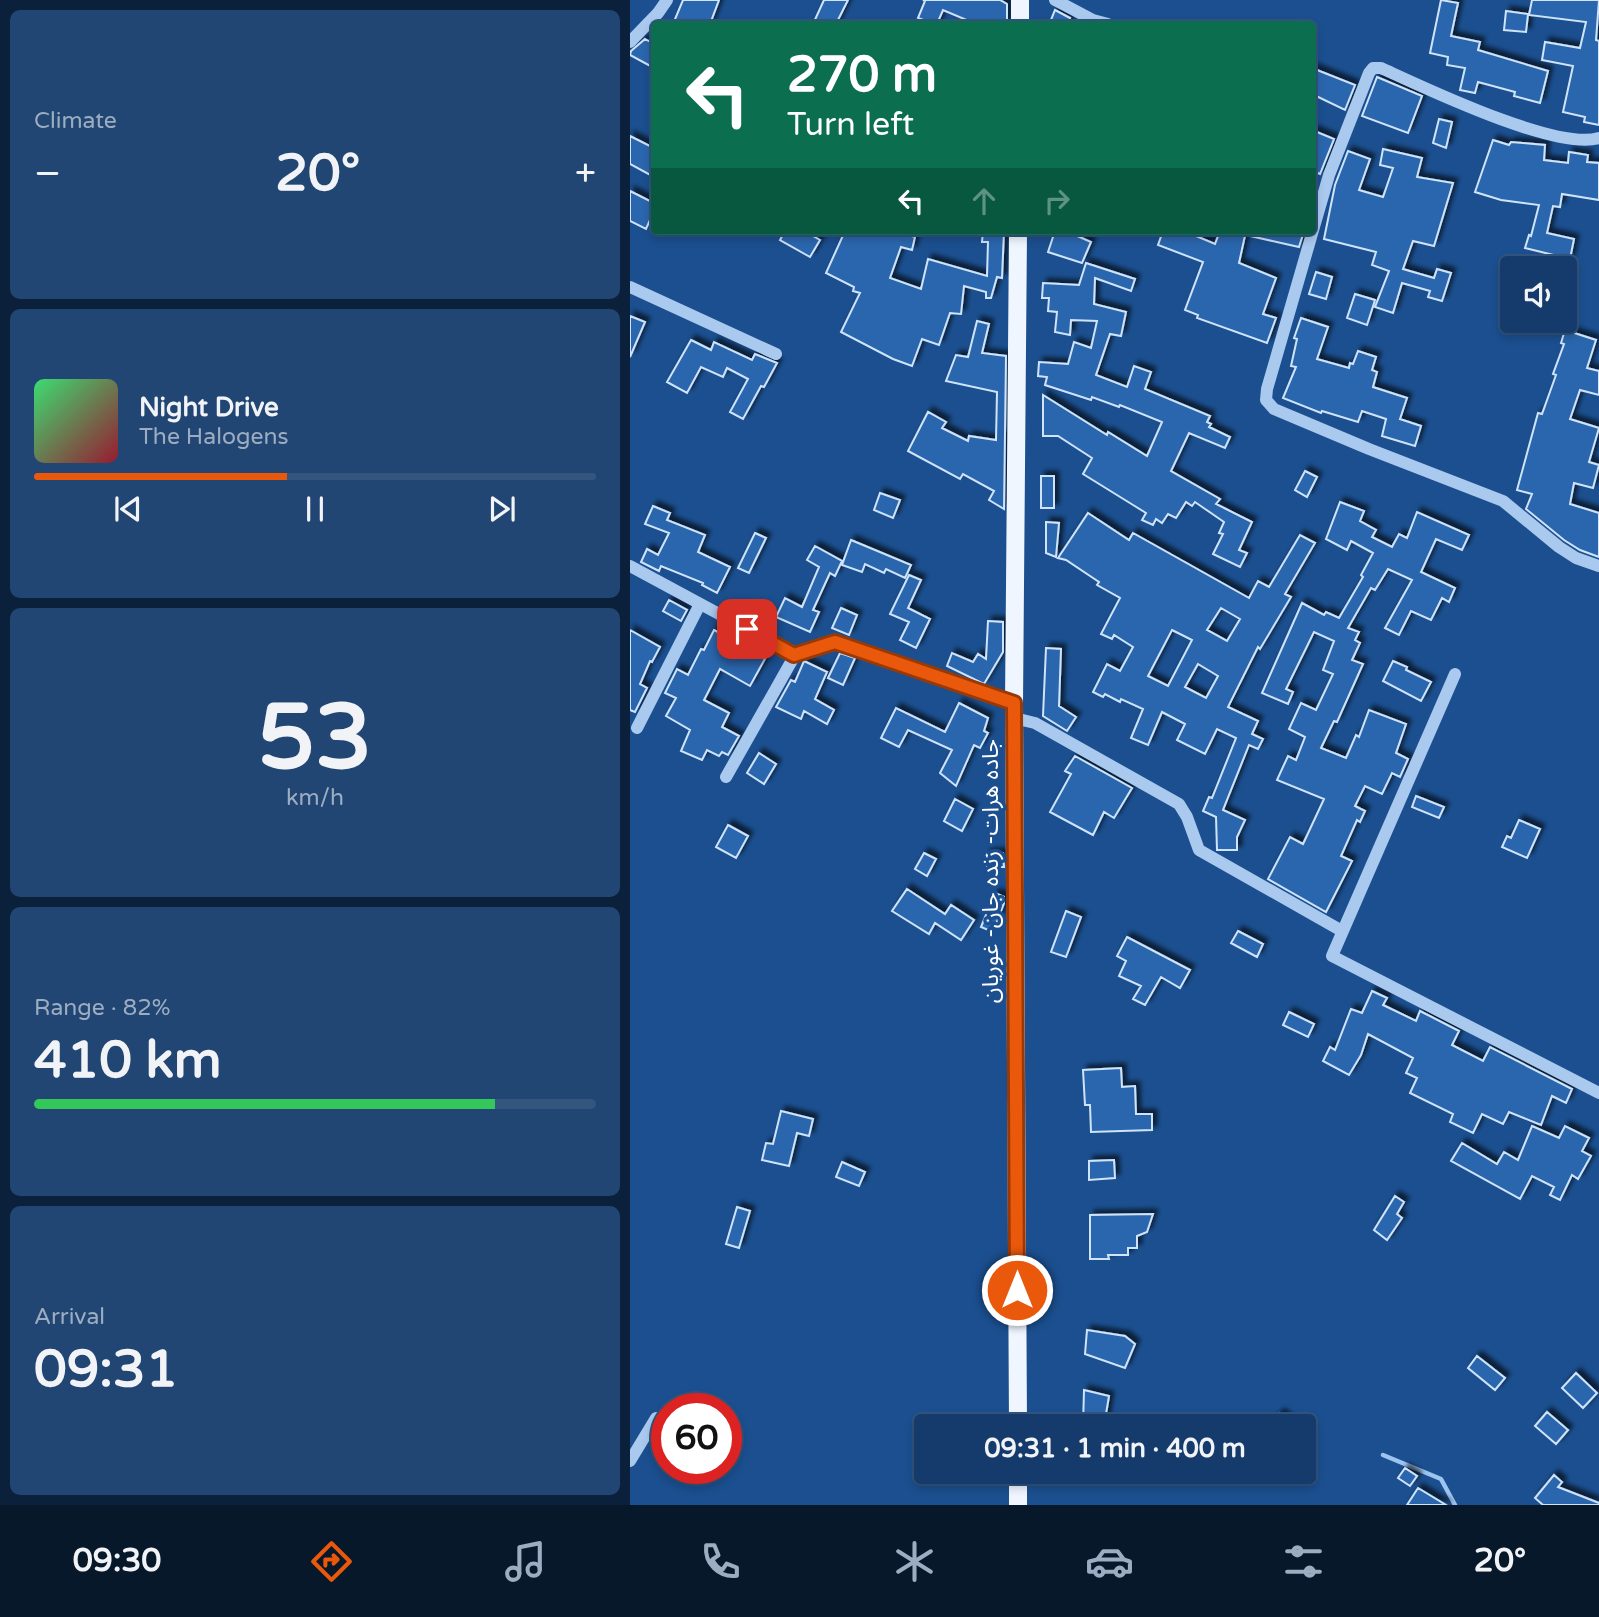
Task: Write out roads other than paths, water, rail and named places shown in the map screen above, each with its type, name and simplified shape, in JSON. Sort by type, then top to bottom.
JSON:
[{"type":"main road","points":[[1020,0],[1020,21]]},
{"type":"main road","name":"جاده هرات- زنده جان- غوریان","points":[[1018,235],[1014,710],[1018,1414]]},
{"type":"main road","points":[[1018,1484],[1018,1505]]},
{"type":"street","points":[[630,42],[659,13],[667,0]]},
{"type":"street","points":[[1055,0],[1097,21]]},
{"type":"street","points":[[1316,220],[1329,175],[1373,68],[1381,68],[1449,99],[1548,135],[1589,141],[1599,138]]},
{"type":"street","points":[[1312,235],[1266,400],[1274,409],[1503,501],[1559,547],[1577,558],[1599,566]]},
{"type":"street","points":[[630,287],[776,354]]},
{"type":"street","points":[[630,566],[794,655]]},
{"type":"street","points":[[637,728],[700,604]]},
{"type":"street","points":[[726,778],[794,655],[835,642],[1014,710],[1179,804],[1187,817],[1199,850],[1342,931]]},
{"type":"street","points":[[1455,674],[1332,956],[1599,1093]]},
{"type":"street","points":[[630,1461],[651,1426]]},
{"type":"waterway","points":[[1383,1455],[1441,1479],[1455,1505]]}]
